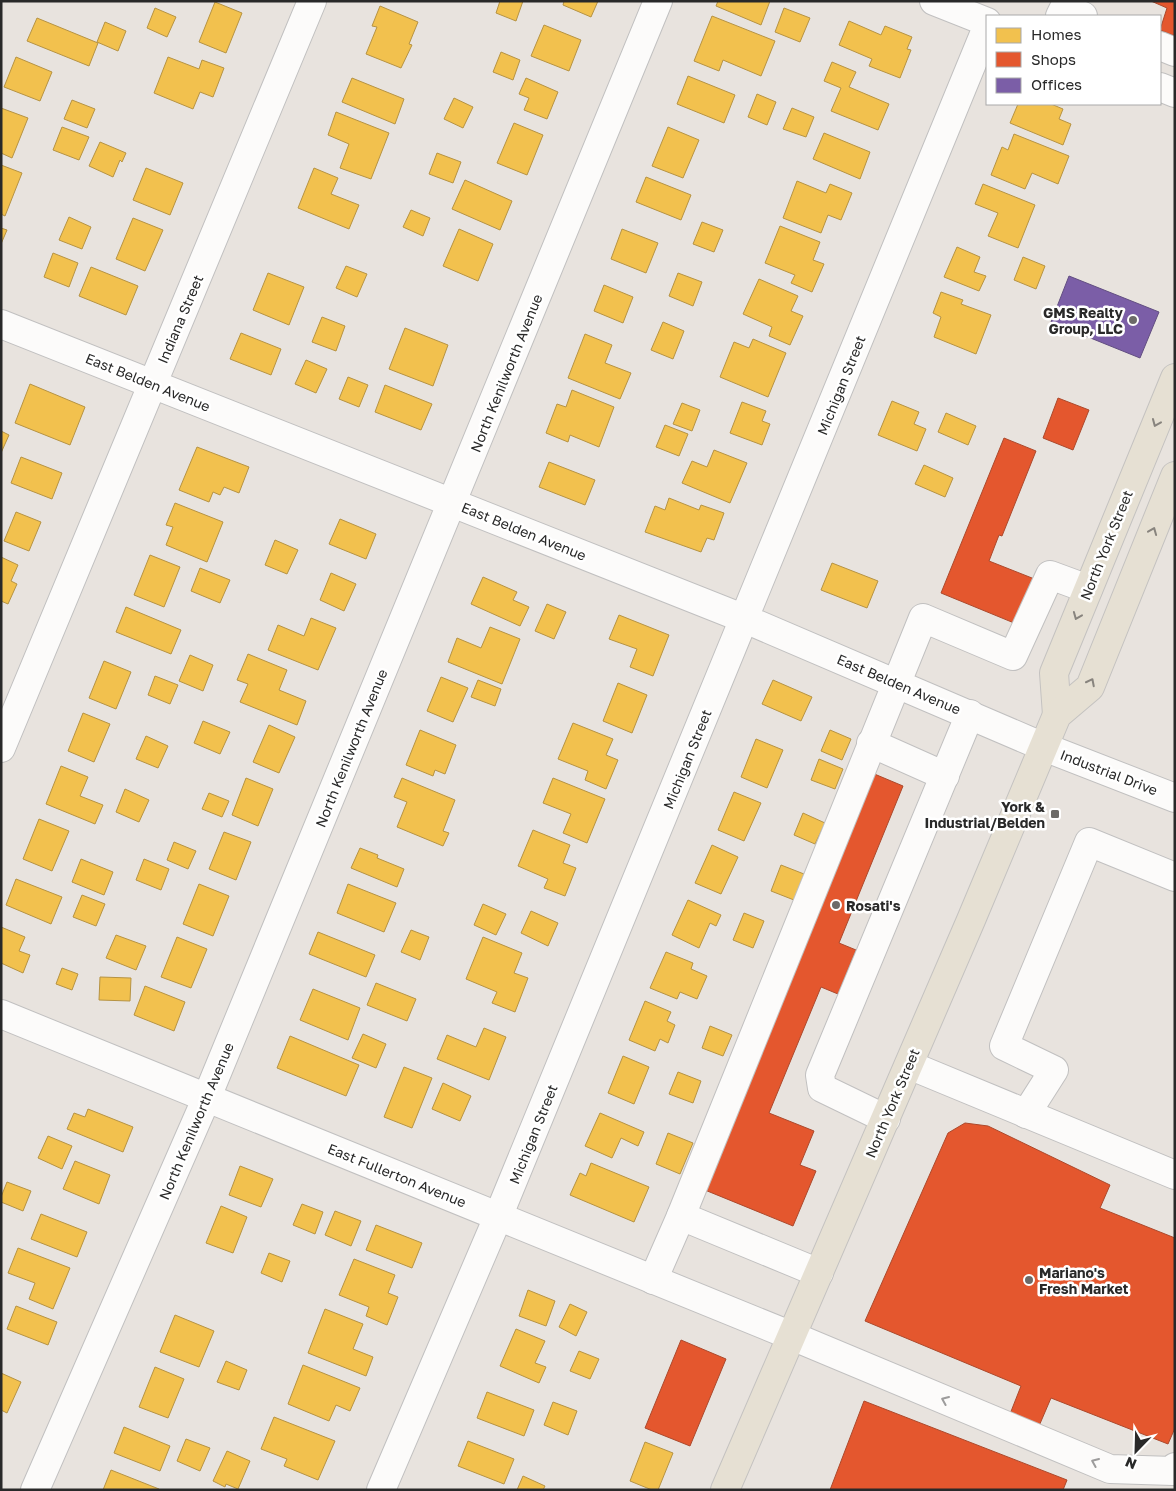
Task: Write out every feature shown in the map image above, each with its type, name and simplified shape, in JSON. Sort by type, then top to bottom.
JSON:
[{"type":"main road","name":"North York Street","points":[[1057,716],[1054,673],[1175,378]]},
{"type":"main road","name":"North York Street","points":[[726,1490],[1057,716],[1090,687],[1175,476]]},
{"type":"street","name":"Indiana Street","points":[[1,748],[312,1]]},
{"type":"street","name":"North Kenilworth Avenue","points":[[36,1490],[207,1097],[658,1]]},
{"type":"street","points":[[934,1],[986,22]]},
{"type":"street","points":[[992,15],[998,1]]},
{"type":"street","name":"Michigan Street","points":[[382,1490],[498,1217],[986,28]]},
{"type":"street","points":[[1161,46],[1175,52]]},
{"type":"street","points":[[1161,87],[1175,93]]},
{"type":"street","name":"East Belden Avenue","points":[[1,324],[745,619],[1044,747]]},
{"type":"street","points":[[653,1280],[681,1216],[922,618],[1013,656],[1050,575],[1088,589]]},
{"type":"street","points":[[886,1119],[822,1088],[820,1075],[970,714]]},
{"type":"street","points":[[872,743],[945,776]]},
{"type":"street","name":"Industrial Drive","points":[[1044,747],[1175,798]]},
{"type":"street","points":[[1026,1114],[1054,1070],[1004,1046],[1089,842],[1175,876]]},
{"type":"street","name":"East Fullerton Avenue","points":[[1,1014],[792,1336],[1110,1469],[1173,1471],[1175,1467]]},
{"type":"street","points":[[909,1065],[1175,1175]]},
{"type":"street","points":[[681,1216],[819,1273]]},
{"type":"building: Homes","points":[[500,1],[523,1],[516,21],[496,13]]},
{"type":"building: Homes","points":[[564,1],[598,1],[591,17],[563,5]]},
{"type":"building: Homes","points":[[718,1],[770,1],[761,25],[716,6]]},
{"type":"building: Homes","points":[[215,2],[242,13],[226,53],[199,42]]},
{"type":"building: Homes","points":[[380,6],[418,22],[409,44],[412,45],[401,68],[366,54],[377,27],[372,26]]},
{"type":"building: Homes","points":[[155,8],[176,17],[167,37],[147,28]]},
{"type":"building: Homes","points":[[784,8],[810,18],[800,42],[775,32]]},
{"type":"building: Homes","points":[[712,16],[775,41],[761,76],[723,60],[719,71],[694,61]]},
{"type":"building: Homes","points":[[37,18],[98,43],[89,66],[27,41]]},
{"type":"building: Homes","points":[[849,21],[881,35],[885,26],[912,37],[907,49],[911,50],[900,78],[869,66],[872,59],[839,45]]},
{"type":"building: Homes","points":[[105,22],[126,31],[118,51],[97,42]]},
{"type":"building: Homes","points":[[544,25],[581,40],[569,71],[531,56]]},
{"type":"building: Homes","points":[[501,52],[520,60],[513,80],[493,72]]},
{"type":"building: Homes","points":[[16,57],[52,72],[40,101],[4,87]]},
{"type":"building: Homes","points":[[168,57],[199,69],[202,60],[224,68],[213,97],[200,92],[193,109],[154,93]]},
{"type":"building: Homes","points":[[832,62],[856,72],[849,87],[889,104],[878,130],[831,111],[841,88],[824,81]]},
{"type":"building: Homes","points":[[688,76],[735,95],[724,123],[677,104]]},
{"type":"building: Homes","points":[[352,78],[404,99],[395,124],[342,102]]},
{"type":"building: Homes","points":[[526,78],[558,92],[547,119],[524,110],[529,98],[519,94]]},
{"type":"building: Homes","points":[[757,94],[776,102],[767,125],[748,117]]},
{"type":"building: Homes","points":[[454,98],[473,107],[463,128],[444,119]]},
{"type":"building: Homes","points":[[72,100],[95,109],[87,128],[64,119]]},
{"type":"building: Homes","points":[[1018,105],[1053,105],[1063,109],[1059,119],[1071,124],[1063,145],[1010,123]]},
{"type":"building: Homes","points":[[1,108],[28,118],[12,158],[1,153]]},
{"type":"building: Homes","points":[[792,108],[814,117],[806,137],[783,129]]},
{"type":"building: Homes","points":[[336,112],[389,133],[371,179],[340,168],[349,144],[328,135]]},
{"type":"building: Homes","points":[[514,123],[543,135],[527,175],[497,163]]},
{"type":"building: Homes","points":[[62,127],[89,137],[79,160],[53,150]]},
{"type":"building: Homes","points":[[668,127],[699,140],[683,178],[652,166]]},
{"type":"building: Homes","points":[[824,133],[870,152],[860,179],[813,159]]},
{"type":"building: Homes","points":[[1014,134],[1069,156],[1058,184],[1032,173],[1025,189],[991,175],[1002,147],[1008,150]]},
{"type":"building: Homes","points":[[100,142],[126,153],[122,162],[120,160],[113,177],[89,166]]},
{"type":"building: Homes","points":[[437,153],[461,162],[453,183],[429,174]]},
{"type":"building: Homes","points":[[1,165],[22,173],[5,216],[1,214]]},
{"type":"building: Homes","points":[[146,168],[183,183],[170,215],[133,200]]},
{"type":"building: Homes","points":[[314,168],[338,178],[331,194],[359,205],[349,229],[298,208]]},
{"type":"building: Homes","points":[[646,177],[691,195],[681,220],[636,202]]},
{"type":"building: Homes","points":[[465,180],[512,201],[500,230],[452,209]]},
{"type":"building: Homes","points":[[797,181],[826,193],[830,184],[852,193],[841,220],[828,215],[821,233],[783,218]]},
{"type":"building: Homes","points":[[983,184],[1035,205],[1018,248],[988,236],[998,213],[975,204]]},
{"type":"building: Homes","points":[[411,210],[430,218],[423,236],[403,227]]},
{"type":"building: Homes","points":[[69,217],[91,227],[82,249],[59,240]]},
{"type":"building: Homes","points":[[133,218],[163,230],[145,271],[116,259]]},
{"type":"building: Homes","points":[[702,222],[723,230],[714,252],[693,244]]},
{"type":"building: Homes","points":[[780,226],[820,242],[813,260],[824,264],[812,292],[791,283],[795,275],[765,263]]},
{"type":"building: Homes","points":[[1,228],[7,230],[1,244]]},
{"type":"building: Homes","points":[[459,229],[493,244],[478,281],[443,266]]},
{"type":"building: Homes","points":[[622,229],[658,243],[646,273],[611,259]]},
{"type":"building: Homes","points":[[957,247],[980,257],[974,272],[986,276],[979,291],[944,277]]},
{"type":"building: Homes","points":[[53,253],[78,263],[69,287],[44,277]]},
{"type":"building: Homes","points":[[1023,257],[1045,266],[1036,289],[1014,280]]},
{"type":"building: Homes","points":[[346,266],[367,274],[357,297],[336,288]]},
{"type":"building: Homes","points":[[91,267],[138,286],[126,315],[79,296]]},
{"type":"building: Homes","points":[[268,273],[304,287],[289,325],[253,310]]},
{"type":"building: Homes","points":[[678,273],[702,282],[693,306],[669,296]]},
{"type":"building: Homes","points":[[759,279],[798,296],[791,311],[803,316],[790,345],[769,336],[772,327],[743,314]]},
{"type":"building: Homes","points":[[604,285],[633,297],[623,323],[594,311]]},
{"type":"building: Homes","points":[[941,292],[963,300],[961,304],[991,315],[976,354],[934,337],[941,317],[933,313]]},
{"type":"building: Homes","points":[[322,317],[345,326],[336,351],[312,342]]},
{"type":"building: Homes","points":[[663,322],[684,331],[673,359],[651,350]]},
{"type":"building: Homes","points":[[405,328],[448,345],[433,386],[389,369]]},
{"type":"building: Homes","points":[[241,333],[281,349],[271,375],[230,359]]},
{"type":"building: Homes","points":[[585,334],[612,345],[605,363],[631,373],[620,399],[568,378]]},
{"type":"building: Homes","points":[[753,339],[786,353],[768,397],[720,377],[734,342],[749,348]]},
{"type":"building: Homes","points":[[306,360],[327,369],[316,393],[295,384]]},
{"type":"building: Homes","points":[[348,377],[368,385],[359,407],[339,399]]},
{"type":"building: Homes","points":[[30,384],[85,407],[70,445],[15,423]]},
{"type":"building: Homes","points":[[385,385],[432,404],[421,430],[375,412]]},
{"type":"building: Homes","points":[[572,390],[614,407],[599,447],[570,435],[568,442],[546,433],[557,404],[566,407]]},
{"type":"building: Homes","points":[[892,401],[919,412],[914,424],[926,429],[917,451],[878,435]]},
{"type":"building: Homes","points":[[742,402],[766,411],[762,421],[770,424],[762,445],[730,433]]},
{"type":"building: Homes","points":[[682,403],[700,410],[692,431],[673,424]]},
{"type":"building: Homes","points":[[946,413],[976,426],[968,445],[938,432]]},
{"type":"building: Homes","points":[[665,425],[688,434],[679,456],[656,447]]},
{"type":"building: Homes","points":[[1,431],[9,435],[1,453]]},
{"type":"building: Homes","points":[[197,447],[249,467],[239,493],[224,487],[220,495],[213,492],[209,502],[179,490]]},
{"type":"building: Homes","points":[[714,450],[747,463],[730,503],[682,483],[692,461],[707,467]]},
{"type":"building: Homes","points":[[21,457],[62,473],[52,499],[11,483]]},
{"type":"building: Homes","points":[[549,462],[595,480],[585,505],[539,487]]},
{"type":"building: Homes","points":[[924,465],[953,478],[945,497],[915,484]]},
{"type":"building: Homes","points":[[669,498],[699,510],[701,505],[724,513],[714,540],[707,538],[701,552],[645,532],[655,506],[665,510]]},
{"type":"building: Homes","points":[[175,503],[223,522],[207,562],[166,545],[173,527],[166,525]]},
{"type":"building: Homes","points":[[16,512],[41,522],[29,551],[4,541]]},
{"type":"building: Homes","points":[[340,519],[376,534],[366,559],[329,544]]},
{"type":"building: Homes","points":[[275,540],[298,550],[287,574],[265,565]]},
{"type":"building: Homes","points":[[150,555],[180,567],[164,607],[134,595]]},
{"type":"building: Homes","points":[[1,557],[18,565],[11,581],[17,584],[8,604],[1,601]]},
{"type":"building: Homes","points":[[832,563],[878,581],[867,608],[821,590]]},
{"type":"building: Homes","points":[[200,568],[230,580],[220,603],[191,591]]},
{"type":"building: Homes","points":[[331,573],[356,584],[344,611],[320,600]]},
{"type":"building: Homes","points":[[483,577],[517,592],[513,600],[529,607],[520,626],[471,604]]},
{"type":"building: Homes","points":[[547,604],[566,612],[554,639],[535,631]]},
{"type":"building: Homes","points":[[126,607],[181,630],[171,654],[116,632]]},
{"type":"building: Homes","points":[[619,615],[669,635],[653,676],[630,667],[637,649],[609,639]]},
{"type":"building: Homes","points":[[311,618],[336,628],[318,670],[268,650],[278,625],[304,636]]},
{"type":"building: Homes","points":[[490,627],[520,639],[502,684],[448,662],[457,638],[481,648]]},
{"type":"building: Homes","points":[[248,654],[287,670],[279,690],[306,701],[297,725],[240,702],[248,684],[237,680]]},
{"type":"building: Homes","points":[[190,655],[213,665],[203,691],[179,681]]},
{"type":"building: Homes","points":[[104,661],[131,672],[116,709],[89,698]]},
{"type":"building: Homes","points":[[155,676],[178,685],[170,704],[148,695]]},
{"type":"building: Homes","points":[[441,677],[468,688],[453,722],[427,711]]},
{"type":"building: Homes","points":[[478,680],[501,689],[495,706],[471,697]]},
{"type":"building: Homes","points":[[773,680],[812,697],[801,721],[762,704]]},
{"type":"building: Homes","points":[[618,683],[647,695],[632,733],[603,721]]},
{"type":"building: Homes","points":[[83,713],[110,724],[94,762],[68,751]]},
{"type":"building: Homes","points":[[203,721],[230,732],[220,754],[194,743]]},
{"type":"building: Homes","points":[[573,723],[613,739],[606,755],[618,760],[606,789],[585,780],[588,771],[558,759]]},
{"type":"building: Homes","points":[[269,725],[295,737],[279,773],[253,762]]},
{"type":"building: Homes","points":[[420,730],[456,745],[445,774],[435,770],[433,776],[406,765]]},
{"type":"building: Homes","points":[[830,730],[851,739],[842,760],[821,751]]},
{"type":"building: Homes","points":[[146,736],[168,746],[158,768],[136,759]]},
{"type":"building: Homes","points":[[756,739],[783,750],[767,788],[741,777]]},
{"type":"building: Homes","points":[[819,759],[843,769],[835,789],[811,780]]},
{"type":"building: Homes","points":[[61,766],[88,777],[80,796],[103,805],[95,824],[46,804]]},
{"type":"building: Homes","points":[[246,778],[273,789],[258,826],[232,815]]},
{"type":"building: Homes","points":[[402,778],[455,800],[443,831],[449,833],[443,846],[397,827],[407,802],[394,797]]},
{"type":"building: Homes","points":[[553,778],[605,799],[587,843],[563,833],[571,814],[543,803]]},
{"type":"building: Homes","points":[[125,789],[149,800],[139,822],[116,812]]},
{"type":"building: Homes","points":[[734,792],[761,803],[744,841],[718,830]]},
{"type":"building: Homes","points":[[209,793],[229,801],[222,817],[202,809]]},
{"type":"building: Homes","points":[[803,813],[825,823],[815,844],[794,835]]},
{"type":"building: Homes","points":[[39,819],[69,831],[52,871],[23,859]]},
{"type":"building: Homes","points":[[533,830],[570,845],[563,863],[576,868],[565,896],[544,888],[548,879],[518,866]]},
{"type":"building: Homes","points":[[224,832],[251,842],[236,880],[209,869]]},
{"type":"building: Homes","points":[[174,842],[196,851],[188,869],[167,860]]},
{"type":"building: Homes","points":[[712,845],[738,857],[721,894],[695,883]]},
{"type":"building: Homes","points":[[360,848],[378,855],[377,858],[404,869],[397,887],[351,868]]},
{"type":"building: Homes","points":[[81,859],[113,872],[104,895],[72,882]]},
{"type":"building: Homes","points":[[144,859],[169,869],[161,890],[136,880]]},
{"type":"building: Homes","points":[[781,865],[804,874],[794,900],[771,891]]},
{"type":"building: Homes","points":[[16,879],[62,897],[51,924],[6,905]]},
{"type":"building: Homes","points":[[199,884],[229,896],[213,936],[183,924]]},
{"type":"building: Homes","points":[[348,884],[396,903],[384,932],[337,913]]},
{"type":"building: Homes","points":[[82,895],[105,904],[96,926],[73,917]]},
{"type":"building: Homes","points":[[688,900],[721,915],[716,926],[710,923],[699,948],[672,935]]},
{"type":"building: Homes","points":[[483,904],[506,914],[496,935],[474,925]]},
{"type":"building: Homes","points":[[531,911],[558,923],[548,946],[521,933]]},
{"type":"building: Homes","points":[[744,913],[764,921],[753,948],[733,940]]},
{"type":"building: Homes","points":[[1,927],[25,937],[19,951],[30,955],[23,973],[1,963]]},
{"type":"building: Homes","points":[[411,930],[429,937],[420,960],[401,952]]},
{"type":"building: Homes","points":[[318,932],[375,955],[366,977],[309,954]]},
{"type":"building: Homes","points":[[116,935],[146,946],[136,970],[106,958]]},
{"type":"building: Homes","points":[[177,937],[207,949],[191,988],[161,977]]},
{"type":"building: Homes","points":[[483,937],[522,953],[514,973],[528,978],[515,1012],[492,1003],[497,992],[466,979]]},
{"type":"building: Homes","points":[[666,952],[693,963],[691,969],[707,976],[697,999],[680,992],[677,999],[650,988]]},
{"type":"building: Homes","points":[[62,968],[78,974],[72,990],[56,984]]},
{"type":"building: Homes","points":[[100,977],[131,978],[130,1001],[99,1000]]},
{"type":"building: Homes","points":[[376,983],[416,999],[407,1021],[367,1005]]},
{"type":"building: Homes","points":[[145,986],[185,1002],[174,1031],[134,1015]]},
{"type":"building: Homes","points":[[313,989],[360,1008],[348,1040],[300,1020]]},
{"type":"building: Homes","points":[[645,1001],[671,1012],[667,1021],[675,1025],[668,1043],[660,1039],[655,1051],[629,1040]]},
{"type":"building: Homes","points":[[710,1026],[732,1035],[723,1056],[702,1048]]},
{"type":"building: Homes","points":[[484,1028],[506,1037],[489,1080],[437,1059],[447,1035],[476,1047]]},
{"type":"building: Homes","points":[[363,1034],[386,1044],[376,1068],[352,1058]]},
{"type":"building: Homes","points":[[290,1036],[359,1065],[346,1096],[277,1068]]},
{"type":"building: Homes","points":[[623,1056],[649,1067],[634,1104],[608,1093]]},
{"type":"building: Homes","points":[[404,1067],[432,1078],[412,1128],[384,1117]]},
{"type":"building: Homes","points":[[678,1072],[701,1081],[693,1103],[669,1094]]},
{"type":"building: Homes","points":[[443,1083],[471,1096],[460,1121],[432,1109]]},
{"type":"building: Homes","points":[[88,1109],[133,1127],[123,1152],[67,1129],[74,1113],[85,1117]]},
{"type":"building: Homes","points":[[600,1113],[644,1132],[638,1146],[621,1138],[612,1158],[585,1146]]},
{"type":"building: Homes","points":[[668,1133],[693,1143],[680,1174],[656,1164]]},
{"type":"building: Homes","points":[[48,1136],[72,1146],[62,1169],[38,1158]]},
{"type":"building: Homes","points":[[75,1161],[110,1175],[99,1204],[63,1189]]},
{"type":"building: Homes","points":[[591,1163],[649,1187],[634,1222],[570,1195],[580,1173],[586,1176]]},
{"type":"building: Homes","points":[[240,1166],[273,1179],[261,1207],[229,1195]]},
{"type":"building: Homes","points":[[7,1182],[31,1191],[23,1211],[1,1202]]},
{"type":"building: Homes","points":[[302,1204],[323,1212],[315,1234],[293,1225]]},
{"type":"building: Homes","points":[[221,1206],[247,1217],[233,1253],[206,1243]]},
{"type":"building: Homes","points":[[335,1211],[361,1221],[351,1246],[325,1235]]},
{"type":"building: Homes","points":[[41,1214],[87,1232],[77,1257],[31,1239]]},
{"type":"building: Homes","points":[[376,1225],[422,1243],[412,1268],[366,1250]]},
{"type":"building: Homes","points":[[18,1248],[70,1268],[53,1309],[29,1299],[35,1283],[8,1273]]},
{"type":"building: Homes","points":[[269,1253],[290,1261],[282,1282],[261,1273]]},
{"type":"building: Homes","points":[[354,1259],[395,1275],[388,1293],[398,1297],[387,1325],[366,1316],[369,1307],[339,1295]]},
{"type":"building: Homes","points":[[528,1290],[555,1301],[546,1326],[519,1316]]},
{"type":"building: Homes","points":[[570,1304],[587,1312],[576,1336],[559,1327]]},
{"type":"building: Homes","points":[[16,1306],[57,1322],[48,1345],[7,1329]]},
{"type":"building: Homes","points":[[325,1309],[363,1324],[353,1349],[373,1357],[366,1376],[308,1353]]},
{"type":"building: Homes","points":[[175,1315],[214,1331],[199,1367],[160,1352]]},
{"type":"building: Homes","points":[[516,1329],[545,1341],[535,1363],[546,1367],[539,1383],[500,1366]]},
{"type":"building: Homes","points":[[579,1351],[599,1359],[590,1379],[570,1371]]},
{"type":"building: Homes","points":[[226,1361],[247,1370],[239,1390],[217,1382]]},
{"type":"building: Homes","points":[[303,1365],[360,1388],[350,1411],[336,1405],[329,1421],[288,1404]]},
{"type":"building: Homes","points":[[155,1367],[184,1379],[168,1418],[139,1407]]},
{"type":"building: Homes","points":[[1,1373],[21,1382],[7,1413],[1,1410]]},
{"type":"building: Homes","points":[[487,1392],[534,1410],[524,1436],[477,1418]]},
{"type":"building: Homes","points":[[553,1402],[577,1411],[568,1435],[544,1425]]},
{"type":"building: Homes","points":[[274,1417],[335,1441],[318,1480],[284,1466],[287,1459],[261,1449]]},
{"type":"building: Homes","points":[[124,1427],[170,1446],[160,1471],[114,1453]]},
{"type":"building: Homes","points":[[186,1439],[210,1448],[200,1471],[177,1461]]},
{"type":"building: Homes","points":[[468,1441],[514,1459],[504,1484],[458,1466]]},
{"type":"building: Homes","points":[[645,1442],[673,1453],[658,1490],[652,1490],[630,1481]]},
{"type":"building: Homes","points":[[227,1451],[250,1461],[238,1489],[226,1484],[225,1487],[213,1481]]},
{"type":"building: Homes","points":[[111,1470],[159,1489],[159,1490],[103,1490]]},
{"type":"building: Homes","points":[[523,1476],[545,1486],[543,1490],[517,1490]]},
{"type":"building: Shops","points":[[1151,1],[1175,1],[1175,36],[1161,30],[1167,8]]},
{"type":"building: Shops","points":[[1058,398],[1089,410],[1073,450],[1043,438]]},
{"type":"building: Shops","points":[[1004,438],[1036,451],[1002,536],[999,535],[989,561],[1037,580],[1019,625],[941,593]]},
{"type":"building: Shops","points":[[872,773],[903,786],[839,943],[856,950],[838,994],[821,987],[769,1113],[814,1131],[800,1165],[816,1171],[793,1226],[700,1188]]},
{"type":"building: Shops","name":"Mariano's Fresh Market","points":[[965,1123],[988,1126],[1110,1185],[1100,1208],[1175,1238],[1175,1428],[1168,1444],[1051,1398],[1039,1426],[1010,1414],[1021,1386],[865,1321],[948,1133]]},
{"type":"building: Shops","points":[[681,1340],[726,1359],[690,1446],[645,1428]]},
{"type":"building: Shops","points":[[864,1401],[1067,1480],[1063,1490],[830,1490]]},
{"type":"building: Offices","points":[[1069,276],[1159,312],[1140,358],[1051,322]]},
{"type":"place","name":"GMS Realty Group, LLC","points":[[1133,320]]},
{"type":"place","name":"York & Industrial/Belden","points":[[1055,814]]},
{"type":"place","name":"Rosati's","points":[[836,905]]},
{"type":"place","name":"Mariano's Fresh Market","points":[[1029,1280]]}]
